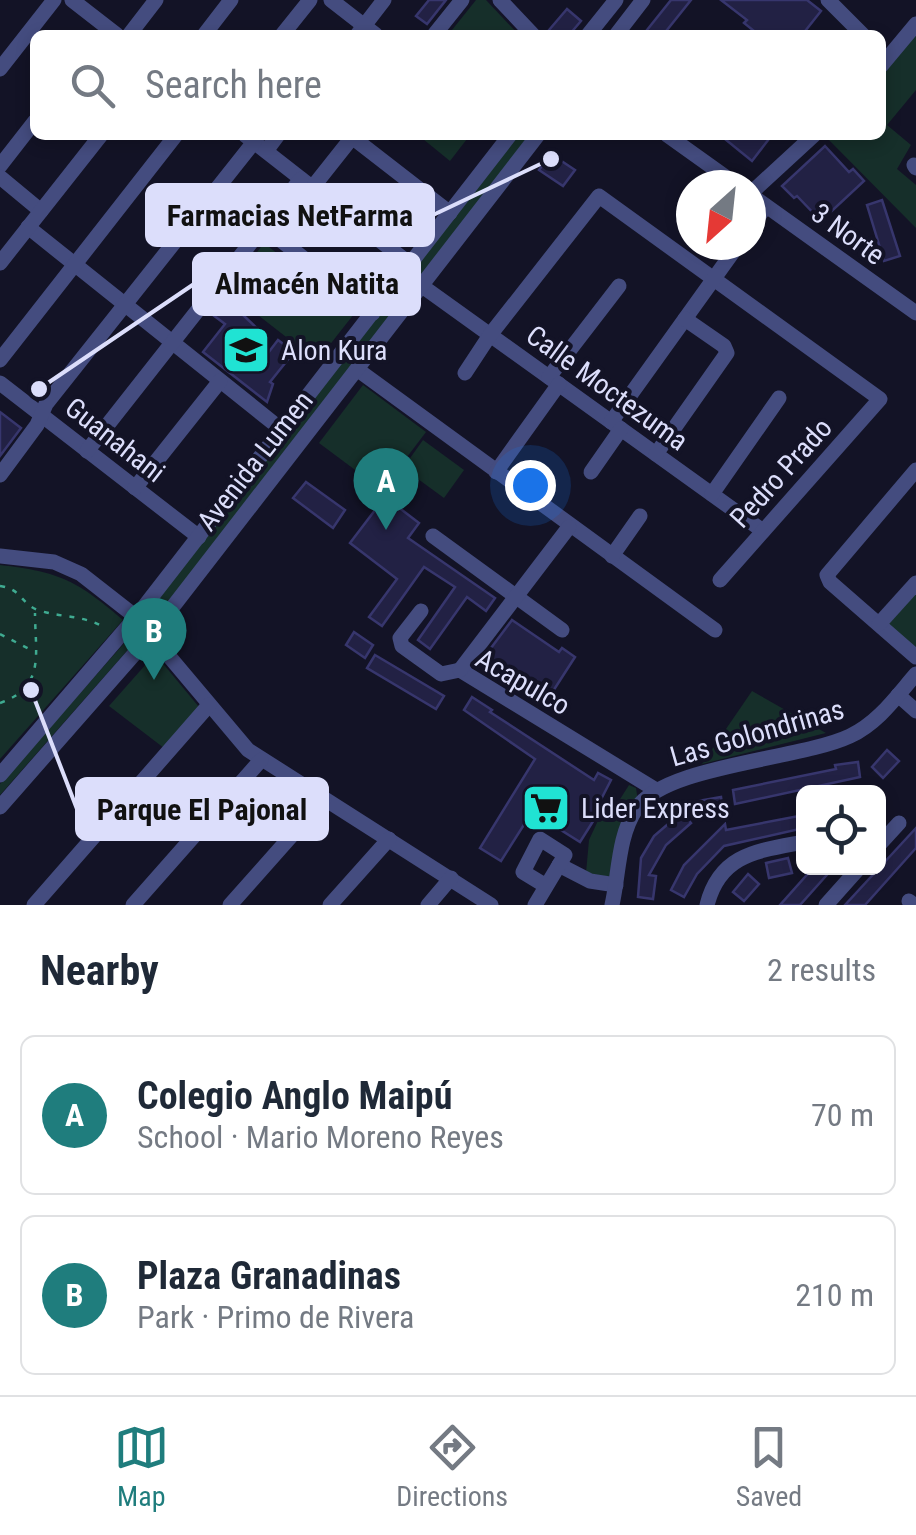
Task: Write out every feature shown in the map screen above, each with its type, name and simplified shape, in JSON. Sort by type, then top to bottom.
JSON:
[{"type":"street","points":[[31,30],[54,0]]},
{"type":"street","points":[[133,30],[156,0]]},
{"type":"street","points":[[208,30],[231,0]]},
{"type":"street","points":[[286,30],[310,0]]},
{"type":"street","points":[[331,0],[364,30]]},
{"type":"street","points":[[367,30],[384,0]]},
{"type":"street","points":[[438,30],[462,0]]},
{"type":"street","points":[[500,0],[528,30]]},
{"type":"street","points":[[513,14],[524,0]]},
{"type":"street","points":[[592,30],[616,0]]},
{"type":"street","points":[[620,30],[643,0]]},
{"type":"street","points":[[828,0],[858,30]]},
{"type":"street","points":[[74,1],[106,30]]},
{"type":"street","points":[[886,56],[916,24]]},
{"type":"street","points":[[0,69],[30,31]]},
{"type":"street","points":[[0,166],[30,127]]},
{"type":"street","points":[[0,263],[96,140]]},
{"type":"street","points":[[0,360],[172,140]]},
{"type":"street","points":[[88,450],[264,226],[349,140]]},
{"type":"street","points":[[358,140],[450,213]]},
{"type":"street","name":"Avenida Lumen","points":[[0,775],[136,617],[506,140]]},
{"type":"street","name":"Avenida Lumen","points":[[0,807],[151,635],[534,140]]},
{"type":"street","points":[[674,140],[715,170]]},
{"type":"street","points":[[766,180],[809,140]]},
{"type":"street","points":[[0,475],[46,404],[255,143],[410,264]]},
{"type":"street","points":[[0,177],[41,211]]},
{"type":"street","points":[[465,374],[490,335],[600,196],[714,280]]},
{"type":"street","name":"3 Norte","points":[[766,206],[916,314]]},
{"type":"street","points":[[264,226],[373,312]]},
{"type":"street","points":[[28,227],[282,430]]},
{"type":"street","points":[[591,472],[685,319],[728,260]]},
{"type":"street","name":"Pedro Prado","points":[[714,280],[880,399],[720,580]]},
{"type":"street","name":"Calle Moctezuma","points":[[422,286],[763,531]]},
{"type":"street","points":[[496,472],[619,286]]},
{"type":"street","points":[[656,454],[727,353],[724,346],[685,319]]},
{"type":"street","points":[[358,370],[716,630]]},
{"type":"street","points":[[135,488],[220,381]]},
{"type":"street","name":"Guanahani","points":[[0,382],[198,537]]},
{"type":"street","points":[[712,494],[779,398]]},
{"type":"street","points":[[916,470],[827,575],[830,582],[916,657]]},
{"type":"street","points":[[612,556],[640,516]]},
{"type":"street","points":[[460,670],[569,526]]},
{"type":"street","points":[[433,536],[562,630]]},
{"type":"street","points":[[0,556],[35,558],[70,567],[136,617],[238,741],[260,760],[491,905]]},
{"type":"street","points":[[879,624],[916,582]]},
{"type":"street","name":"Acapulco","points":[[421,611],[400,638],[402,646],[442,674],[460,670],[656,790]]},
{"type":"street","name":"Las Golondrinas","points":[[612,905],[629,822],[644,798],[686,778],[848,738],[877,719],[916,674]]},
{"type":"street","points":[[898,695],[916,711]]},
{"type":"street","points":[[34,905],[209,705]]},
{"type":"street","points":[[133,905],[260,760]]},
{"type":"street","points":[[230,905],[324,799]]},
{"type":"street","points":[[886,825],[899,823],[886,837]]},
{"type":"street","points":[[330,905],[388,839]]},
{"type":"street","points":[[534,905],[546,886],[565,855],[540,840],[523,872],[546,886]]},
{"type":"street","points":[[707,905],[715,880],[736,860],[796,844]]},
{"type":"street","points":[[559,865],[590,881],[616,885]]},
{"type":"street","points":[[826,905],[853,875]]},
{"type":"street","points":[[428,905],[451,878]]},
{"type":"path","points":[[0,586],[16,590],[35,609],[92,620],[119,637]]},
{"type":"path","points":[[0,703],[26,689],[34,672],[35,609]]},
{"type":"path","points":[[0,634],[35,652]]},
{"type":"green space","points":[[476,0],[486,0],[514,30],[452,30]]},
{"type":"green space","points":[[916,31],[916,90],[887,125],[911,145],[897,169],[916,185],[916,228],[829,140],[886,140],[886,68]]},
{"type":"green space","points":[[424,140],[466,140],[450,161]]},
{"type":"green space","points":[[514,140],[526,140],[161,612],[155,613],[155,603]]},
{"type":"green space","points":[[264,243],[354,314],[317,361],[227,291]]},
{"type":"green space","points":[[363,385],[426,432],[382,490],[319,443]]},
{"type":"green space","points":[[423,440],[464,470],[444,498],[403,468]]},
{"type":"green space","points":[[0,565],[67,580],[123,620],[0,759]]},
{"type":"green space","points":[[916,590],[916,652],[884,623]]},
{"type":"green space","points":[[139,631],[140,636],[0,795],[0,784],[134,632]]},
{"type":"green space","points":[[155,654],[199,707],[164,748],[109,706]]},
{"type":"green space","points":[[752,691],[826,733],[702,764]]},
{"type":"green space","points":[[629,785],[636,788],[638,801],[610,877],[586,873],[589,840],[602,812],[610,815]]},
{"type":"building","points":[[429,0],[446,0],[427,24],[416,16]]},
{"type":"building","points":[[671,0],[691,0],[667,30],[647,30]]},
{"type":"building","points":[[721,0],[807,0],[821,11],[806,30],[753,30],[744,23],[747,20]]},
{"type":"building","points":[[567,9],[581,21],[573,30],[549,30]]},
{"type":"building","points":[[726,140],[768,140],[752,161]]},
{"type":"building","points":[[825,146],[849,172],[853,169],[864,181],[821,221],[782,186]]},
{"type":"building","points":[[551,154],[575,170],[563,186],[539,170]]},
{"type":"building","points":[[882,200],[900,256],[884,261],[867,205]]},
{"type":"building","points":[[226,299],[260,331],[239,357],[255,370],[278,340],[294,352],[270,382],[273,384],[267,402],[203,352],[225,324],[213,315]]},
{"type":"building","points":[[0,412],[21,428],[0,456]]},
{"type":"building","points":[[306,482],[345,510],[333,528],[293,498]]},
{"type":"building","points":[[385,497],[419,523],[408,538],[495,598],[486,611],[467,597],[430,649],[418,640],[455,587],[424,567],[382,626],[369,617],[397,579],[350,543]]},
{"type":"building","points":[[512,620],[559,652],[562,648],[575,657],[548,699],[496,664],[493,668],[482,660]]},
{"type":"building","points":[[354,632],[373,645],[365,658],[346,645]]},
{"type":"building","points":[[375,655],[444,696],[436,709],[367,668]]},
{"type":"building","points":[[472,697],[594,780],[598,773],[611,780],[594,813],[597,815],[580,842],[532,812],[501,861],[480,848],[535,759],[464,710]]},
{"type":"building","points":[[887,750],[899,761],[883,778],[872,767]]},
{"type":"building","points":[[858,762],[860,777],[823,785],[796,785],[796,791],[735,804],[733,790],[836,769],[835,765]]},
{"type":"building","points":[[721,797],[723,812],[701,816],[698,801]]},
{"type":"building","points":[[682,812],[691,823],[666,845],[649,875],[656,876],[653,899],[638,897],[641,858],[654,836]]},
{"type":"building","points":[[796,817],[796,830],[724,846],[697,874],[684,897],[671,890],[684,865],[725,824],[726,830]]},
{"type":"building","points":[[916,828],[916,848],[865,905],[845,905],[873,875],[886,875],[886,861]]},
{"type":"building","points":[[788,858],[792,873],[769,878],[766,863]]},
{"type":"building","points":[[748,874],[759,884],[744,901],[733,892]]},
{"type":"building","points":[[807,875],[827,875],[800,905],[780,905]]},
{"type":"place","name":"Farmacias NetFarma","points":[[551,159]]},
{"type":"place","name":"Alon Kura","points":[[246,350]]},
{"type":"place","name":"Almacén Natita","points":[[39,389]]},
{"type":"place","name":"Colegio Anglo Maipú","points":[[386,530]]},
{"type":"place","name":"Plaza Granadinas","points":[[154,680]]},
{"type":"place","name":"Parque El Pajonal","points":[[31,690]]},
{"type":"place","name":"Lider Express","points":[[546,808]]}]
